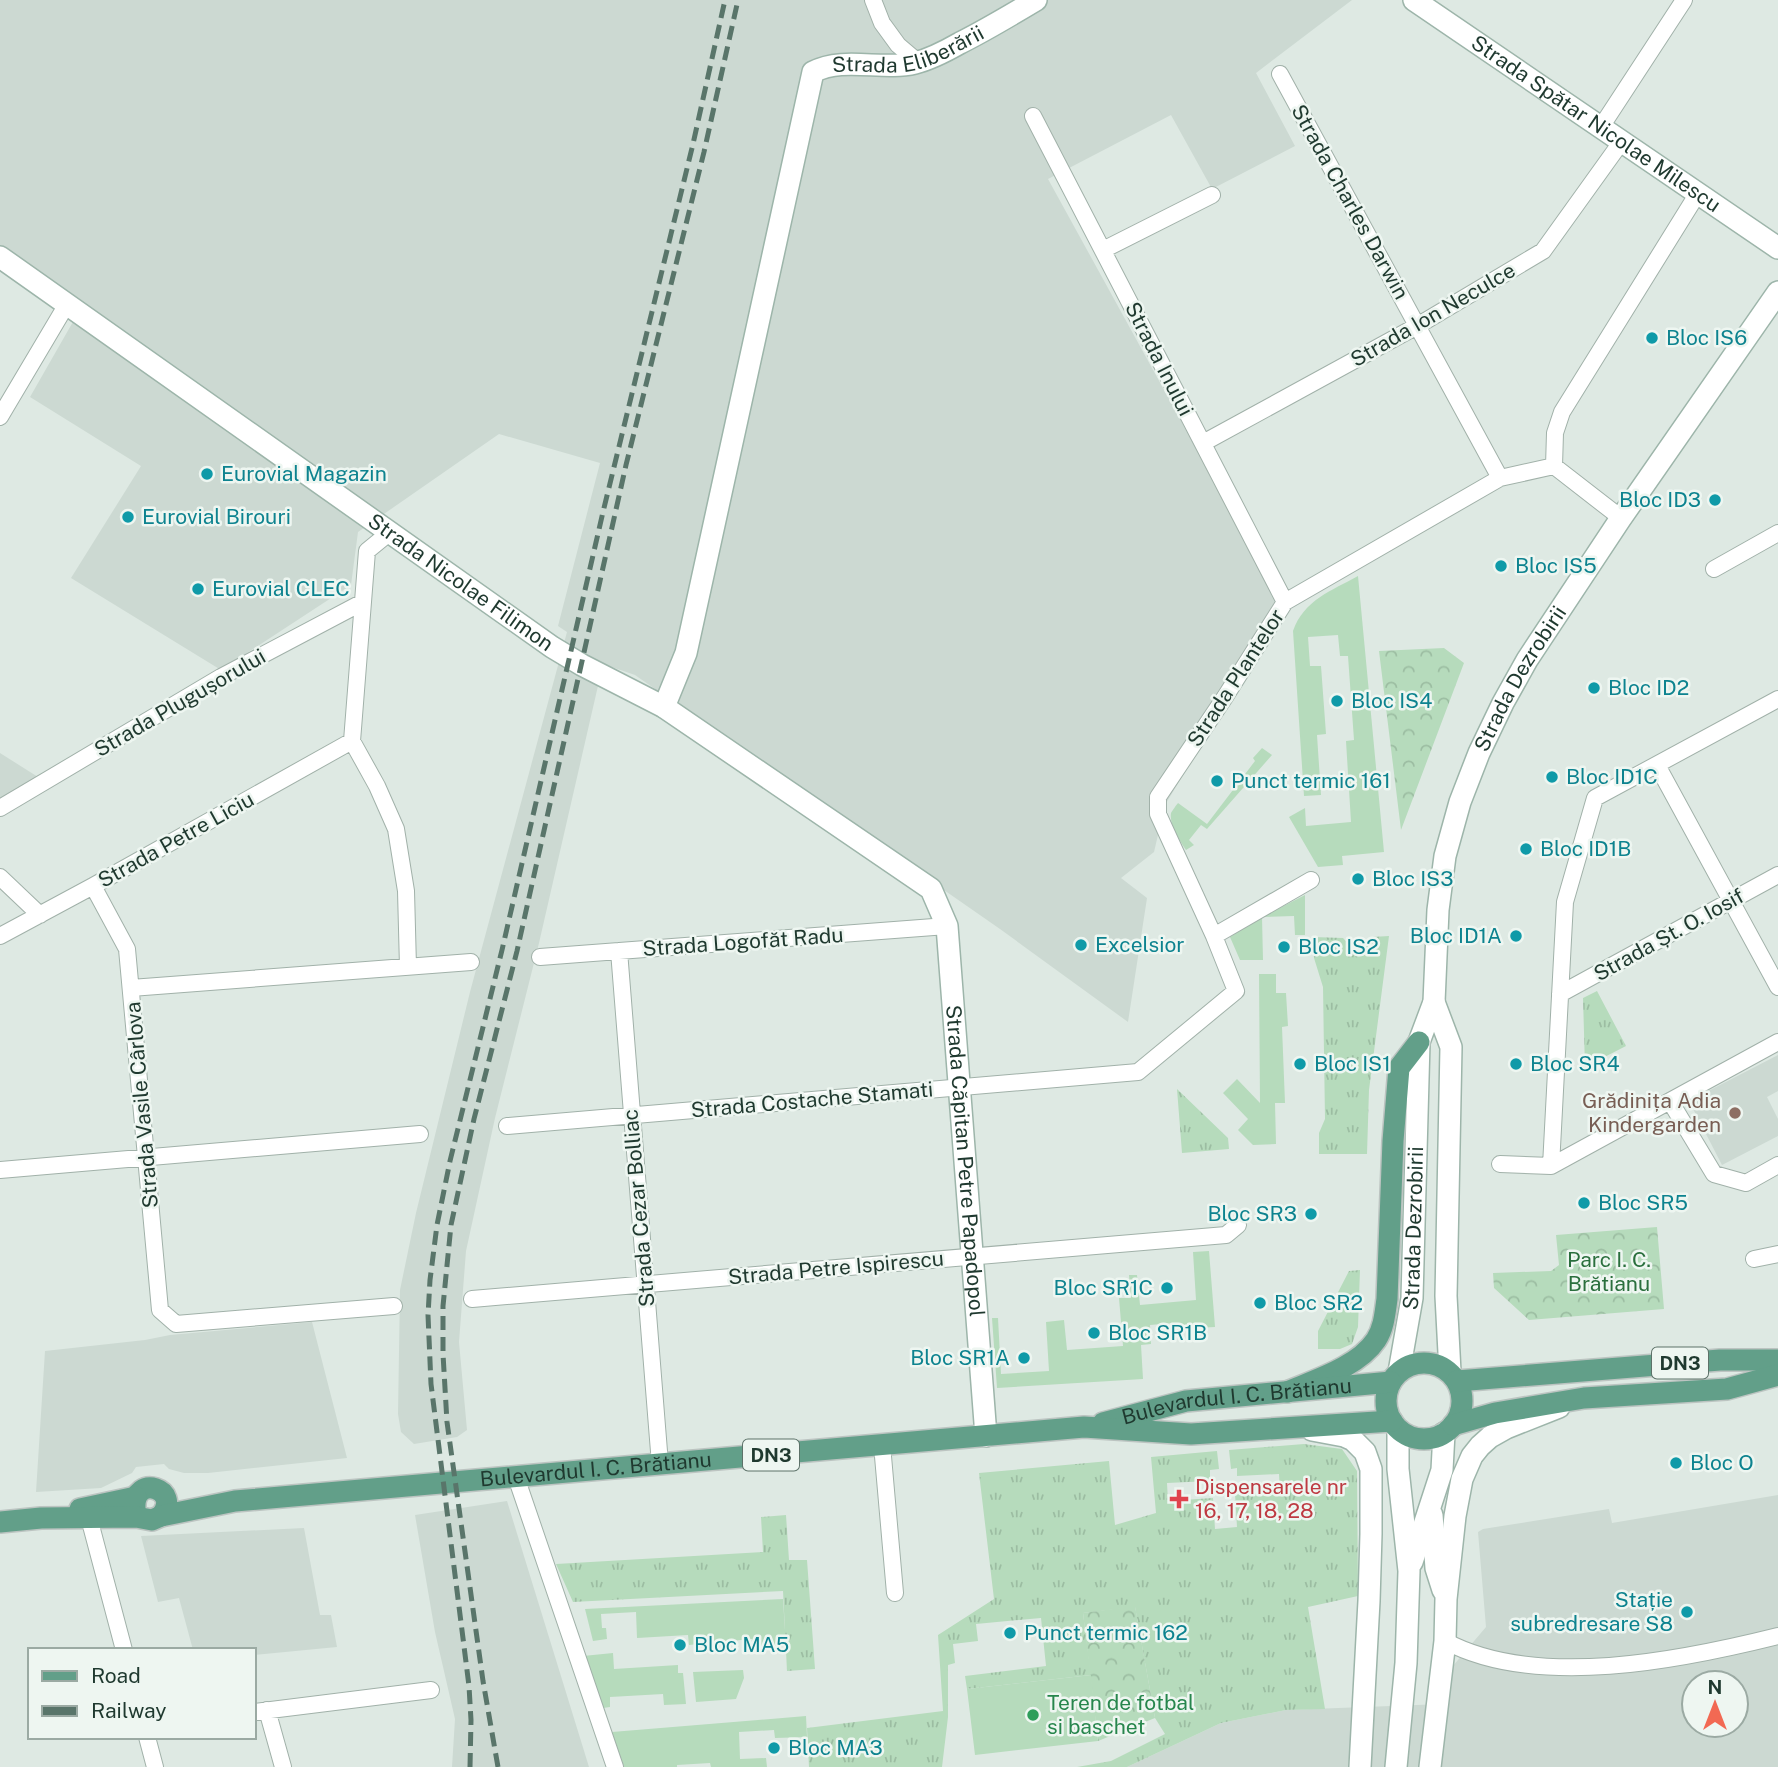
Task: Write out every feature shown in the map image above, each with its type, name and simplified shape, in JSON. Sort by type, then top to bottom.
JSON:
[{"type":"main road","name":"Strada Eliberării","points":[[664,706],[686,653],[813,72],[825,66],[839,64],[877,66],[918,62],[946,51],[1036,0]]},
{"type":"main road","name":"Strada Spătar Nicolae Milescu","points":[[1414,0],[1778,248]]},
{"type":"main road","name":"Strada Nicolae Filimon","points":[[0,257],[552,647],[664,706],[930,889]]},
{"type":"main road","name":"Strada Dezrobirii","points":[[1395,1377],[1412,1298],[1419,1042],[1434,1002],[1438,910],[1445,856],[1460,802],[1479,753],[1527,660],[1621,518],[1778,292]]},
{"type":"main road","name":"Strada Căpitan Petre Papadopol","points":[[930,889],[947,926],[986,1436]]},
{"type":"main road","name":"Strada Dezrobirii","points":[[1434,1002],[1451,1047],[1446,1296],[1453,1377]]},
{"type":"main road","points":[[1287,1392],[1339,1370],[1357,1358],[1376,1341],[1381,1328],[1387,1298],[1393,1141],[1399,1068],[1419,1042]]},
{"type":"main road","name":"DN3","points":[[1395,1377],[1411,1365],[1425,1363],[1438,1365],[1453,1377],[1706,1361],[1778,1360]]},
{"type":"main road","name":"DN3","points":[[1395,1425],[1409,1436],[1433,1437],[1495,1413],[1584,1398],[1727,1389],[1778,1375]]},
{"type":"main road","points":[[1395,1377],[1387,1394],[1387,1404],[1395,1425],[1409,1571],[1406,1663],[1396,1767]]},
{"type":"main road","name":"Bulevardul I. C. Brătianu","points":[[1084,1427],[1186,1401],[1287,1392],[1395,1377]]},
{"type":"main road","points":[[1409,1571],[1442,1470],[1449,1429],[1460,1415],[1461,1392],[1453,1377]]},
{"type":"main road","points":[[1430,1767],[1445,1641],[1446,1599],[1462,1479],[1472,1456],[1490,1437],[1506,1428],[1584,1398]]},
{"type":"main road","name":"Bulevardul I. C. Brătianu","points":[[0,1522],[41,1518],[152,1517],[235,1501],[1084,1427],[1191,1434],[1292,1427],[1395,1425]]},
{"type":"main road","points":[[1292,1427],[1353,1440],[1365,1452],[1371,1469],[1371,1534],[1360,1767]]},
{"type":"main road","points":[[1371,1534],[1398,1469]]},
{"type":"main road","points":[[149,1487],[162,1492],[167,1507],[152,1517],[136,1510],[136,1497],[142,1490],[149,1487]]},
{"type":"main road","name":"Bulevardul I. C. Brătianu","points":[[162,1492],[235,1501]]},
{"type":"main road","name":"Bulevardul I. C. Brătianu","points":[[41,1518],[136,1497]]},
{"type":"main road","points":[[1431,1504],[1436,1568],[1446,1599]]},
{"type":"street","points":[[873,0],[882,23],[898,44],[918,62]]},
{"type":"street","points":[[1601,127],[1684,0]]},
{"type":"street","name":"Strada Charles Darwin","points":[[1280,74],[1500,478]]},
{"type":"street","name":"Strada Inului","points":[[1033,116],[1284,602]]},
{"type":"street","name":"Strada Ion Neculce","points":[[1203,443],[1418,326],[1543,251],[1622,141]]},
{"type":"street","points":[[1621,518],[1554,466],[1555,433],[1562,412],[1698,193]]},
{"type":"street","points":[[1103,250],[1212,195]]},
{"type":"street","points":[[0,416],[66,303]]},
{"type":"street","name":"Strada Plantelor","points":[[1236,991],[1158,814],[1158,797],[1284,602],[1500,478],[1554,466]]},
{"type":"street","points":[[389,533],[367,551],[352,741],[377,786],[396,829],[406,891],[408,967]]},
{"type":"street","points":[[1714,569],[1778,533]]},
{"type":"street","name":"Strada Plugușorului","points":[[0,808],[221,677],[363,602]]},
{"type":"street","points":[[1550,1166],[1565,902],[1595,798],[1778,699]]},
{"type":"street","name":"Strada Petre Liciu","points":[[0,936],[352,741]]},
{"type":"street","points":[[1657,765],[1778,987]]},
{"type":"street","name":"Strada Șt. O. Iosif","points":[[1560,994],[1778,875]]},
{"type":"street","points":[[0,877],[40,915]]},
{"type":"street","points":[[1214,936],[1311,880]]},
{"type":"street","name":"Strada Vasile Cârlova","points":[[93,886],[127,949],[160,1310],[176,1324],[394,1306]]},
{"type":"street","name":"Strada Logofăt Radu","points":[[540,957],[947,926]]},
{"type":"street","name":"Strada Cezar Bolliac","points":[[619,951],[660,1464]]},
{"type":"street","points":[[131,988],[471,962]]},
{"type":"street","name":"Strada Costache Stamati","points":[[507,1126],[1138,1072],[1236,991]]},
{"type":"street","points":[[1500,1164],[1550,1166],[1778,1042]]},
{"type":"street","points":[[1670,1101],[1714,1174],[1746,1183],[1778,1165]]},
{"type":"street","points":[[0,1170],[420,1134]]},
{"type":"street","name":"Strada Petre Ispirescu","points":[[472,1299],[1226,1235],[1238,1225]]},
{"type":"street","points":[[1754,1259],[1778,1254]]},
{"type":"street","points":[[882,1445],[895,1593]]},
{"type":"street","points":[[516,1477],[615,1767]]},
{"type":"street","points":[[89,1518],[123,1648]]},
{"type":"street","points":[[1445,1641],[1491,1660],[1573,1667],[1655,1662],[1778,1636]]},
{"type":"street","points":[[283,1767],[260,1711],[431,1690]]},
{"type":"street","points":[[148,1739],[155,1767]]},
{"type":"shaded area","points":[[0,0],[1352,0],[1256,73],[1295,146],[1212,189],[1171,115],[1048,179],[1284,608],[1165,805],[1154,852],[1121,878],[1147,898],[1128,1022],[1000,929],[635,675],[603,664],[466,1251],[459,1342],[467,1430],[457,1437],[414,1444],[401,1432],[398,1414],[400,1290],[470,992],[567,632],[558,626],[600,463],[499,434],[358,532],[351,585],[221,670],[71,578],[141,466],[30,397],[74,320],[0,270]]},
{"type":"shaded area","points":[[0,753],[38,777],[0,801]]},
{"type":"shaded area","name":"Grădinița Adia Kindergarden","points":[[1778,1055],[1778,1091],[1767,1097],[1778,1119],[1778,1136],[1722,1165],[1689,1101]]},
{"type":"shaded area","points":[[312,1322],[347,1458],[208,1473],[184,1473],[169,1469],[164,1464],[136,1467],[132,1473],[101,1488],[36,1492],[45,1351],[170,1335]]},
{"type":"shaded area","points":[[1778,1495],[1778,1767],[1127,1767],[1221,1723],[1286,1710],[1443,1704],[1452,1667],[1486,1627],[1478,1532],[1609,1509],[1612,1523]]},
{"type":"shaded area","points":[[507,1501],[589,1767],[452,1767],[455,1719],[435,1632],[415,1515]]},
{"type":"shaded area","points":[[304,1528],[320,1615],[331,1615],[337,1647],[256,1655],[256,1648],[192,1648],[179,1598],[158,1602],[141,1536]]},
{"type":"green space","points":[[1358,576],[1384,852],[1342,856],[1343,865],[1318,867],[1289,817],[1305,808],[1306,826],[1351,822],[1346,741],[1354,740],[1348,656],[1340,656],[1338,635],[1308,637],[1310,666],[1321,666],[1326,734],[1317,735],[1321,795],[1304,796],[1293,631],[1311,604]]},
{"type":"green space","points":[[1444,648],[1464,663],[1401,830],[1379,651]]},
{"type":"green space","points":[[1262,748],[1272,755],[1207,829],[1201,825],[1189,840],[1194,845],[1186,850],[1172,823],[1171,813],[1178,803],[1207,824]]},
{"type":"green space","points":[[1305,895],[1305,935],[1295,935],[1294,916],[1262,917]]},
{"type":"green space","points":[[1262,917],[1263,960],[1240,960],[1230,937]]},
{"type":"green space","points":[[1389,936],[1369,1090],[1367,1154],[1319,1154],[1319,1133],[1325,1119],[1323,987],[1314,958],[1313,937],[1343,938],[1354,950],[1360,950],[1372,937]]},
{"type":"green space","points":[[1259,974],[1276,974],[1276,993],[1286,993],[1288,1026],[1282,1027],[1285,1103],[1275,1103],[1276,1144],[1253,1145],[1238,1130],[1248,1119],[1223,1093],[1237,1079],[1260,1103]]},
{"type":"green space","points":[[1597,991],[1626,1046],[1585,1067],[1583,998]]},
{"type":"green space","points":[[1177,1089],[1228,1138],[1229,1149],[1182,1153]]},
{"type":"green space","name":"Parc I. C. Brătianu","points":[[1657,1227],[1664,1309],[1529,1320],[1494,1288],[1493,1273],[1551,1271],[1559,1265],[1556,1235]]},
{"type":"green space","points":[[1209,1251],[1215,1327],[1174,1329],[1173,1323],[1150,1325],[1151,1344],[1141,1345],[1143,1379],[997,1388],[992,1318],[998,1318],[1001,1374],[1049,1371],[1046,1322],[1064,1320],[1067,1350],[1123,1346],[1119,1298],[1131,1298],[1129,1275],[1137,1275],[1140,1305],[1196,1300],[1193,1252]]},
{"type":"green space","points":[[1360,1270],[1358,1327],[1352,1344],[1340,1349],[1318,1349],[1318,1331],[1349,1271]]},
{"type":"green space","points":[[1304,1444],[1342,1449],[1357,1471],[1358,1596],[1308,1607],[1325,1709],[1286,1710],[1221,1723],[1127,1767],[1077,1767],[1111,1761],[1165,1734],[1155,1718],[1135,1607],[1083,1613],[1091,1675],[967,1689],[965,1676],[1046,1666],[1041,1618],[976,1624],[978,1641],[953,1644],[955,1663],[948,1665],[948,1717],[942,1767],[809,1767],[807,1728],[943,1711],[938,1635],[994,1599],[979,1473],[1109,1461],[1115,1525],[1156,1513],[1151,1457],[1217,1451],[1219,1469],[1210,1470],[1210,1481],[1167,1483],[1168,1501],[1213,1498],[1215,1529],[1237,1527],[1235,1494],[1280,1492],[1279,1474],[1237,1476],[1237,1468],[1231,1469],[1229,1450]]},
{"type":"green space","points":[[786,1515],[789,1560],[807,1560],[815,1669],[787,1671],[783,1591],[573,1602],[556,1564],[763,1552],[761,1517]]},
{"type":"green space","points":[[783,1599],[786,1646],[753,1647],[752,1639],[689,1645],[688,1635],[637,1638],[636,1612],[601,1614],[602,1628],[606,1628],[607,1639],[593,1641],[585,1609]]},
{"type":"green space","points":[[1135,1606],[1155,1718],[1098,1741],[1083,1613]]},
{"type":"green space","points":[[613,1653],[614,1669],[678,1665],[678,1673],[683,1673],[686,1704],[664,1705],[663,1694],[610,1697],[610,1707],[603,1708],[583,1656]]},
{"type":"green space","points":[[743,1670],[744,1678],[736,1699],[696,1702],[693,1672]]},
{"type":"green space","name":"Teren de fotbal si baschet","points":[[1091,1675],[1098,1741],[975,1755],[967,1689]]},
{"type":"green space","points":[[806,1716],[807,1737],[775,1738],[774,1730],[739,1732],[740,1759],[766,1758],[767,1767],[711,1767],[710,1763],[677,1767],[624,1767],[612,1732]]},
{"type":"railway","points":[[470,1767],[469,1686],[431,1384],[428,1315],[437,1225],[725,0]]},
{"type":"railway","points":[[498,1767],[483,1681],[447,1422],[443,1306],[451,1225],[474,1119],[517,951],[626,465],[704,152],[738,0]]},
{"type":"place","name":"Bloc IS6","points":[[1652,338]]},
{"type":"place","name":"Eurovial Magazin","points":[[207,474]]},
{"type":"place","name":"Bloc ID3","points":[[1715,500]]},
{"type":"place","name":"Eurovial Birouri","points":[[128,517]]},
{"type":"place","name":"Bloc IS5","points":[[1501,566]]},
{"type":"place","name":"Eurovial CLEC","points":[[198,589]]},
{"type":"place","name":"Bloc ID2","points":[[1594,688]]},
{"type":"place","name":"Bloc IS4","points":[[1337,701]]},
{"type":"place","name":"Bloc ID1C","points":[[1552,777]]},
{"type":"place","name":"Punct termic 161","points":[[1217,781]]},
{"type":"place","name":"Bloc ID1B","points":[[1526,849]]},
{"type":"place","name":"Bloc IS3","points":[[1358,879]]},
{"type":"place","name":"Bloc ID1A","points":[[1516,936]]},
{"type":"place","name":"Excelsior","points":[[1081,945]]},
{"type":"place","name":"Bloc IS2","points":[[1284,947]]},
{"type":"place","name":"Bloc IS1","points":[[1300,1064]]},
{"type":"place","name":"Bloc SR4","points":[[1516,1064]]},
{"type":"place","name":"Grădinița Adia Kindergarden","points":[[1735,1113]]},
{"type":"place","name":"Bloc SR5","points":[[1584,1203]]},
{"type":"place","name":"Bloc SR3","points":[[1311,1214]]},
{"type":"place","name":"Bloc SR1C","points":[[1167,1288]]},
{"type":"place","name":"Bloc SR2","points":[[1260,1303]]},
{"type":"place","name":"Bloc SR1B","points":[[1094,1333]]},
{"type":"place","name":"Bloc SR1A","points":[[1024,1358]]},
{"type":"place","name":"Bloc O","points":[[1676,1463]]},
{"type":"place","name":"Dispensarele nr 16, 17, 18, 28","points":[[1179,1499]]},
{"type":"place","name":"Stație subredresare S8","points":[[1687,1612]]},
{"type":"place","name":"Punct termic 162","points":[[1010,1633]]},
{"type":"place","name":"Bloc MA5","points":[[680,1645]]},
{"type":"place","name":"Teren de fotbal si baschet","points":[[1033,1715]]},
{"type":"place","name":"Bloc MA3","points":[[774,1748]]}]
